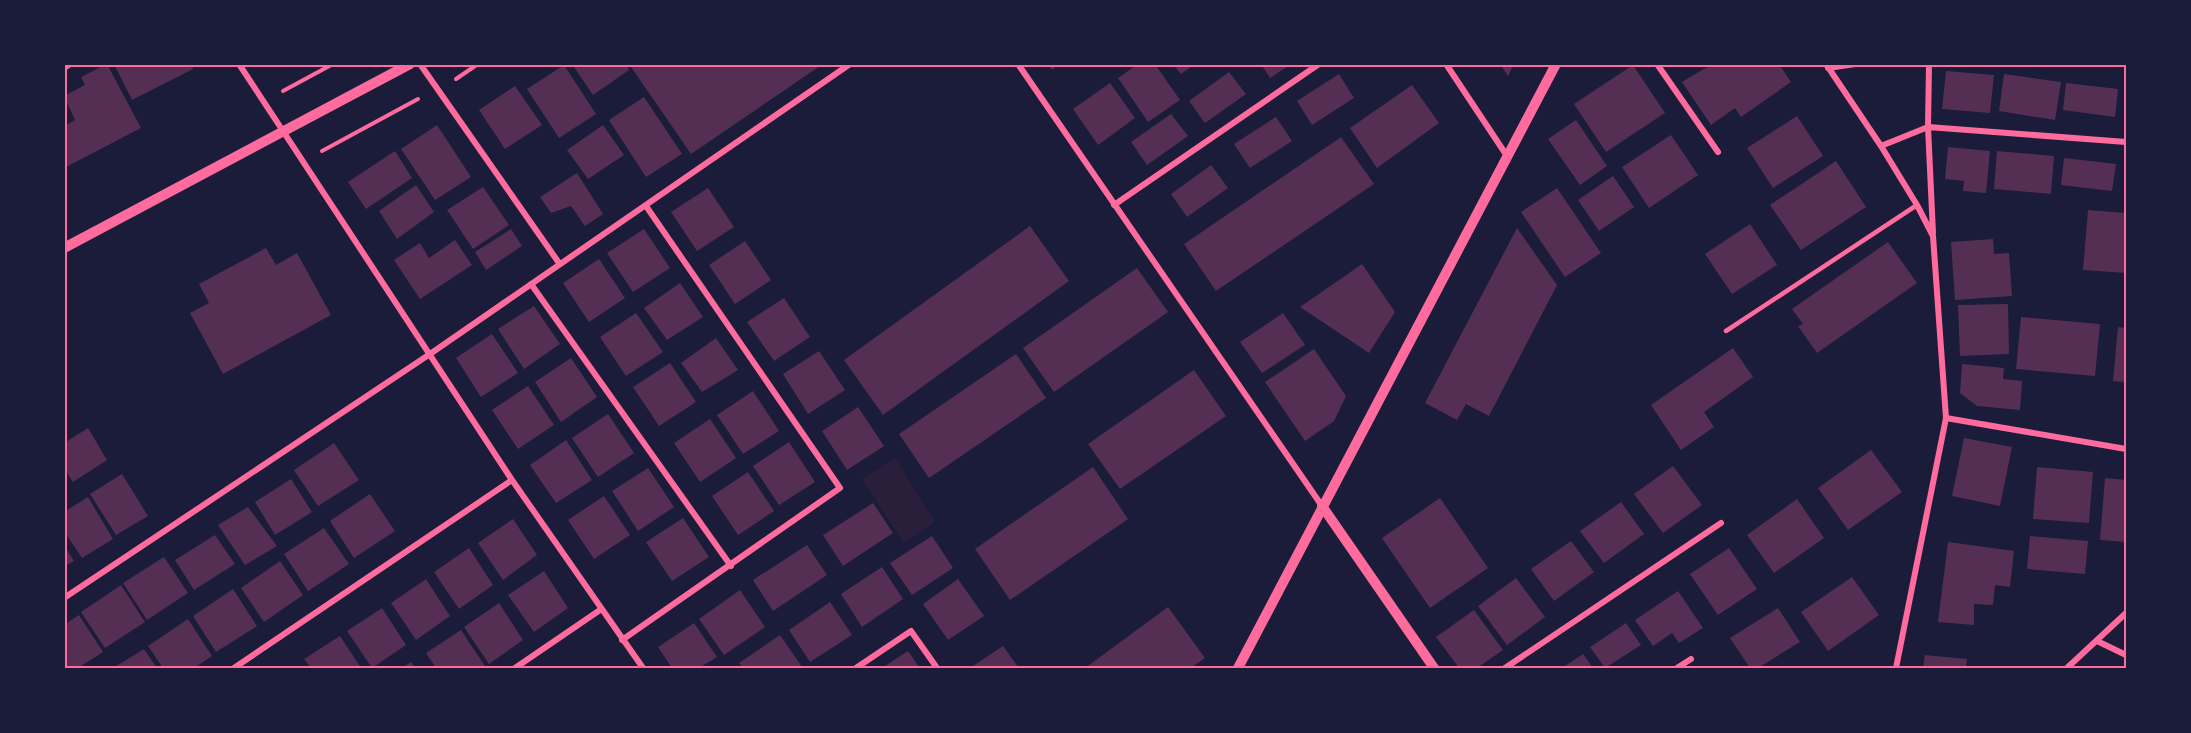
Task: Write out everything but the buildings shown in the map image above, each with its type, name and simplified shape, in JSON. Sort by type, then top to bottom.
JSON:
[{"type":"street","points":[[64,68],[70,64]]},
{"type":"street","points":[[239,64],[512,480],[643,669]]},
{"type":"street","points":[[64,248],[410,64]]},
{"type":"street","points":[[420,64],[558,263]]},
{"type":"street","points":[[64,598],[430,354],[558,263],[646,206],[850,64]]},
{"type":"street","points":[[1018,64],[1434,669]]},
{"type":"street","points":[[1114,206],[1318,64]]},
{"type":"street","points":[[1446,64],[1507,156]]},
{"type":"street","points":[[1238,669],[1556,64]]},
{"type":"street","points":[[1657,64],[1718,152]]},
{"type":"street","points":[[1855,64],[1827,66],[1917,204],[1933,236]]},
{"type":"street","points":[[1896,669],[1946,418],[1933,236],[1928,127],[1929,64]]},
{"type":"street","points":[[1881,147],[1928,127],[2127,142]]},
{"type":"street","points":[[622,640],[840,488],[646,206]]},
{"type":"street","points":[[531,284],[731,566]]},
{"type":"street","points":[[1946,418],[2127,449]]},
{"type":"street","points":[[234,669],[512,480]]},
{"type":"street","points":[[1505,669],[1721,523]]},
{"type":"street","points":[[514,669],[600,610]]},
{"type":"street","points":[[2067,669],[2127,613]]},
{"type":"street","points":[[856,669],[911,631],[937,669]]},
{"type":"street","points":[[2097,641],[2127,655]]},
{"type":"street","points":[[1677,669],[1690,659]]},
{"type":"lane","points":[[1726,331],[1917,204]]},
{"type":"path","points":[[264,101],[333,64]]},
{"type":"path","points":[[458,78],[478,64]]},
{"type":"path","points":[[304,160],[419,98]]},
{"type":"shaded area","points":[[895,458],[935,522],[904,543],[862,479]]}]
